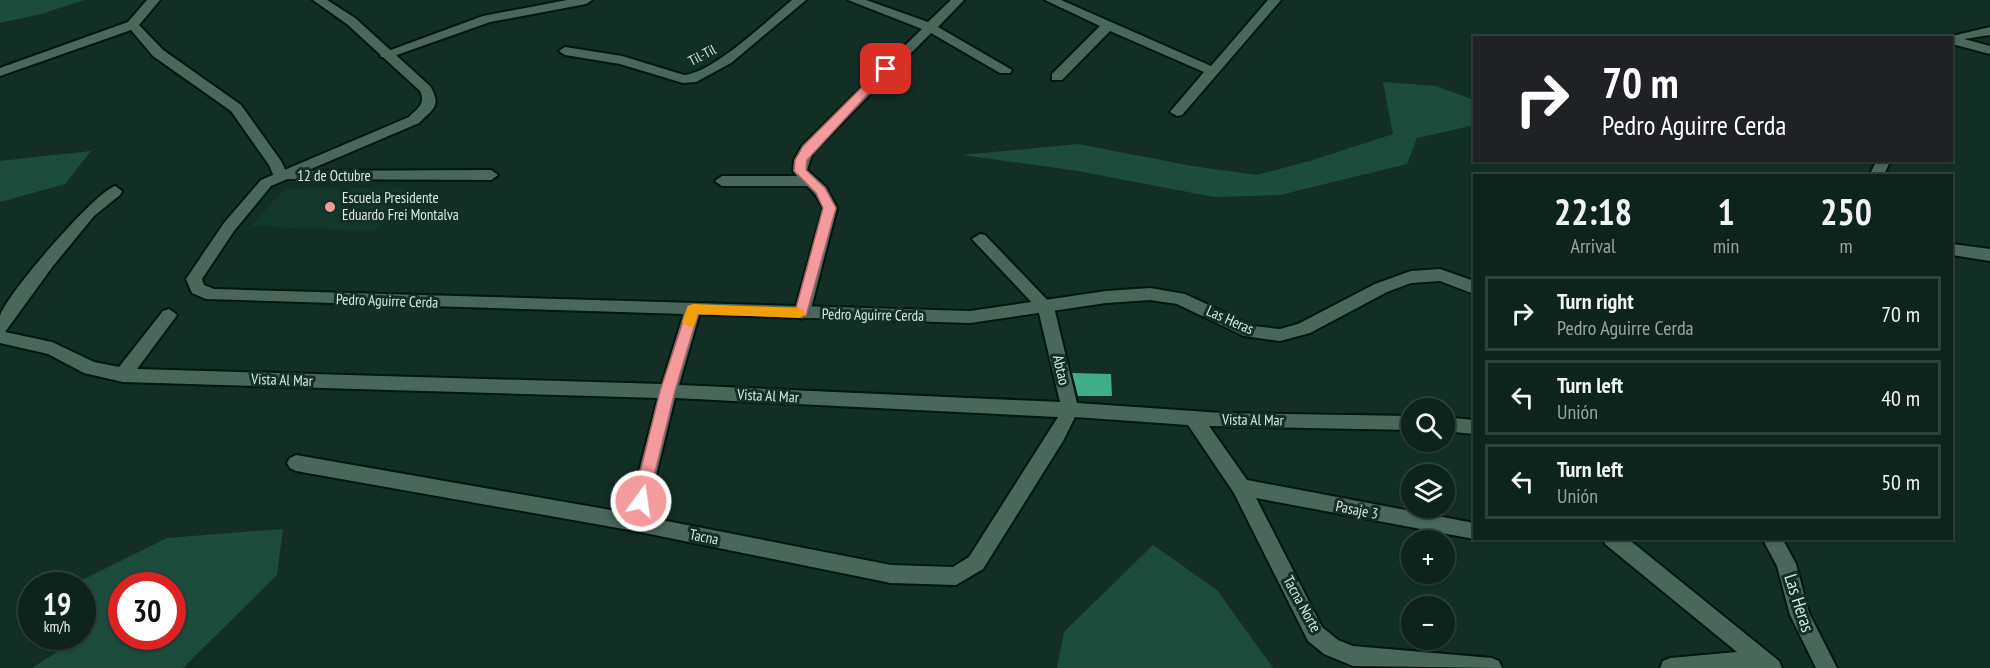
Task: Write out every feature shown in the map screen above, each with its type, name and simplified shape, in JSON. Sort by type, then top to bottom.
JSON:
[{"type":"street","points":[[0,72],[133,25],[141,12],[154,0]]},
{"type":"street","name":"Pedro Aguirre Cerda","points":[[319,0],[351,21],[425,89],[430,98],[429,105],[414,120],[266,183],[229,227],[194,279],[198,289],[212,295],[970,317],[1046,307]]},
{"type":"street","points":[[387,54],[487,19],[586,0]]},
{"type":"street","name":"Til-Til","points":[[565,51],[622,60],[682,79],[696,78],[726,60],[800,0]]},
{"type":"street","points":[[854,0],[929,27],[1005,70]]},
{"type":"street","points":[[802,313],[830,208],[821,191],[800,171],[801,160],[807,149],[958,0]]},
{"type":"street","points":[[1051,0],[1212,71]]},
{"type":"street","points":[[1177,112],[1275,0]]},
{"type":"street","name":"12 de Octubre","points":[[133,25],[158,53],[236,108],[276,164],[280,176],[491,175]]},
{"type":"street","points":[[1057,77],[1108,25]]},
{"type":"street","points":[[1953,38],[1990,31]]},
{"type":"street","points":[[1953,39],[1990,50]]},
{"type":"street","points":[[722,181],[808,181]]},
{"type":"street","points":[[0,327],[46,262],[89,212],[115,191]]},
{"type":"street","points":[[980,239],[1046,307]]},
{"type":"street","points":[[1953,250],[1990,255]]},
{"type":"street","name":"Las Heras","points":[[1046,307],[1097,297],[1166,295],[1193,303],[1260,334],[1278,335],[1313,325],[1384,288],[1423,275],[1450,278],[1473,288]]},
{"type":"street","name":"Abtao","points":[[1046,307],[1070,410]]},
{"type":"street","points":[[635,523],[668,391],[693,309]]},
{"type":"street","points":[[123,375],[169,315]]},
{"type":"street","name":"Vista Al Mar","points":[[0,337],[52,348],[90,368],[123,375],[668,391],[1193,418],[1401,423]]},
{"type":"street","name":"Tacna","points":[[296,462],[635,523],[891,574],[956,576],[976,563],[1011,512],[1070,410]]},
{"type":"street","name":"Tacna Norte","points":[[1193,418],[1241,488],[1316,634],[1331,647],[1353,656],[1492,668]]},
{"type":"street","points":[[1455,425],[1472,426]]},
{"type":"street","name":"Pasaje 3","points":[[1241,488],[1473,531]]},
{"type":"street","points":[[1614,540],[1767,664]]},
{"type":"street","name":"Las Heras","points":[[1772,540],[1786,564],[1800,615],[1827,668]]},
{"type":"street","points":[[1670,668],[1767,664]]},
{"type":"shaded area","points":[[0,0],[84,0],[41,14],[0,23]]},
{"type":"shaded area","points":[[1383,82],[1436,86],[1473,100],[1473,125],[1417,138],[1407,164],[1280,195],[1214,197],[1078,171],[963,155],[1078,144],[1192,166],[1257,175],[1313,160],[1393,134]]},
{"type":"shaded area","points":[[91,151],[65,184],[0,202],[0,161]]},
{"type":"shaded area","name":"Escuela Presidente Eduardo Frei Montalva","points":[[405,188],[376,231],[251,226],[284,189]]},
{"type":"shaded area","points":[[283,529],[277,575],[183,668],[32,668],[60,650],[96,650],[96,573],[167,538]]},
{"type":"shaded area","points":[[1153,545],[1217,590],[1273,668],[1057,668],[1064,632]]},
{"type":"building","points":[[1072,373],[1111,374],[1112,396],[1078,396]]},
{"type":"slow traffic","points":[[689,322],[693,309],[800,313]]},
{"type":"place","name":"Escuela Presidente Eduardo Frei Montalva","points":[[330,207]]},
{"type":"route","points":[[641,501],[668,391],[693,309],[802,313],[830,208],[821,191],[800,171],[801,160],[807,149],[886,69]]}]
